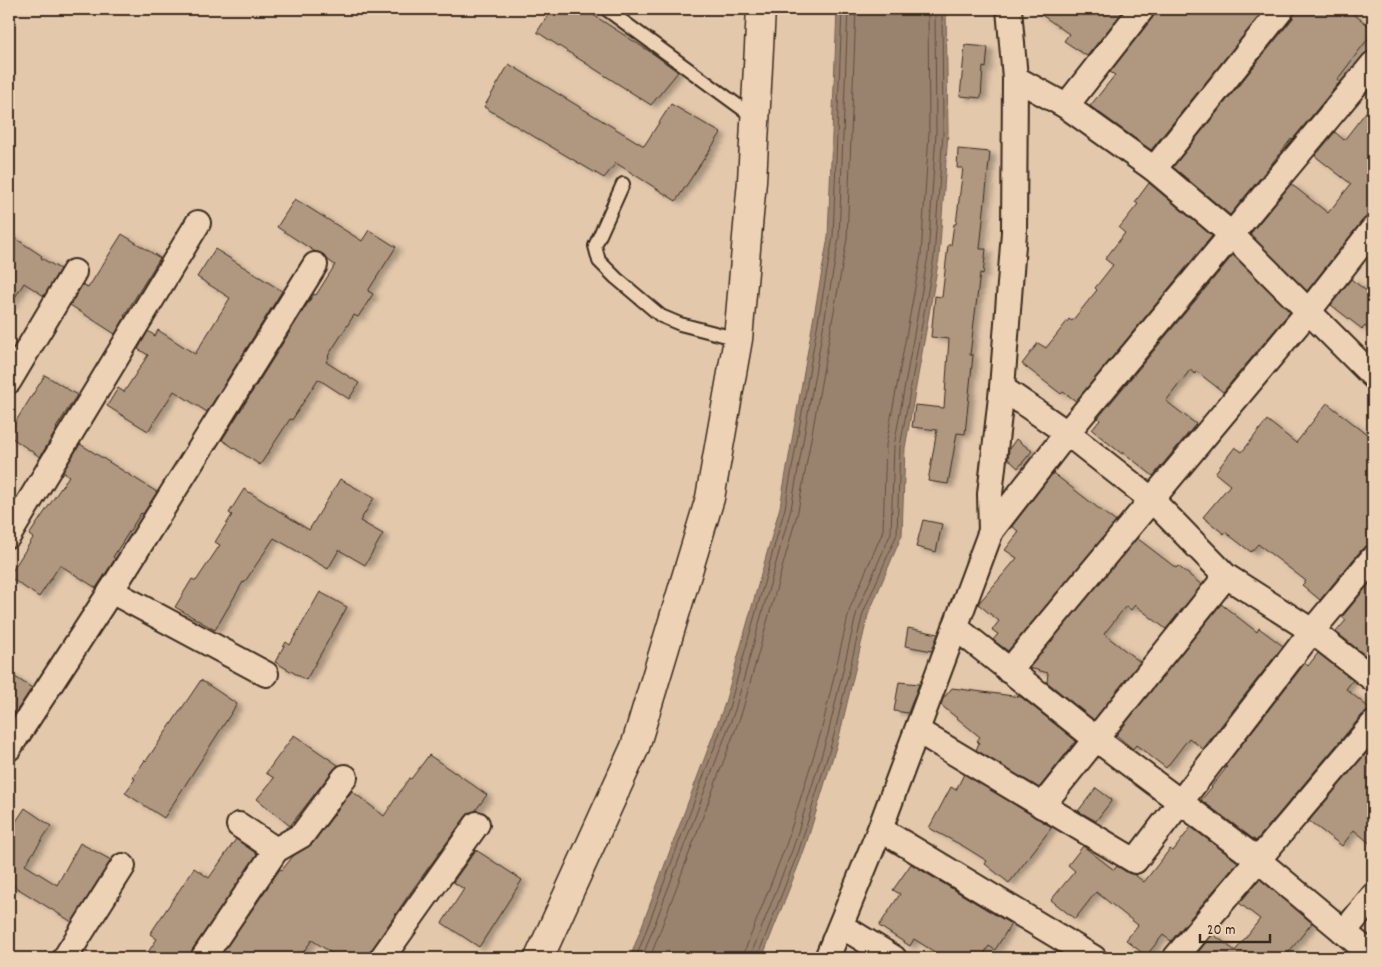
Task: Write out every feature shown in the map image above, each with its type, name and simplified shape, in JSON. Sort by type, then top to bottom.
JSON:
[{"type":"street","points":[[539,958],[635,747],[710,498],[738,338],[752,181],[761,9]]},
{"type":"street","points":[[991,531],[990,494],[1002,388],[1014,232],[1015,78],[1009,9]]},
{"type":"street","points":[[1066,106],[1142,9]]},
{"type":"street","points":[[1154,169],[1282,9]]},
{"type":"street","points":[[827,958],[918,731],[991,531],[1067,433],[1373,64]]},
{"type":"street","points":[[1015,78],[1066,106],[1154,169],[1232,235],[1373,376]]},
{"type":"street","points":[[9,535],[198,223]]},
{"type":"street","points":[[1009,671],[1308,312],[1373,229]]},
{"type":"street","points":[[13,733],[111,591],[315,265]]},
{"type":"street","points":[[9,381],[74,272]]},
{"type":"street","points":[[1002,388],[1067,433],[1152,500],[1226,576],[1312,631],[1373,679]]},
{"type":"street","points":[[918,731],[1135,861],[1312,631],[1373,558]]},
{"type":"street","points":[[1042,806],[1226,576]]},
{"type":"street","points":[[111,591],[266,674]]},
{"type":"street","points":[[955,627],[1096,739],[1258,860],[1373,956]]},
{"type":"street","points":[[1176,958],[1373,724]]},
{"type":"street","points":[[203,958],[276,850],[302,835],[345,777]]},
{"type":"street","points":[[382,958],[477,824]]},
{"type":"street","points":[[239,825],[276,850]]},
{"type":"street","points":[[880,829],[1094,958]]},
{"type":"street","points":[[65,958],[123,866]]},
{"type":"street","points":[[1344,932],[1373,896]]},
{"type":"street","points":[[840,928],[854,933],[894,958]]},
{"type":"lane","points":[[606,9],[755,118]]},
{"type":"lane","points":[[623,184],[595,246],[599,260],[616,278],[661,316],[680,324],[738,338]]},
{"type":"water","points":[[837,9],[946,9],[948,133],[939,258],[905,448],[902,535],[868,615],[839,737],[804,851],[762,958],[630,958],[724,706],[780,507],[828,237]]},
{"type":"building","points":[[552,9],[584,9],[678,72],[651,105],[537,32]]},
{"type":"building","points":[[1033,9],[1125,9],[1087,56],[1064,41],[1069,34]]},
{"type":"building","points":[[1155,9],[1265,9],[1151,150],[1090,106],[1115,75],[1110,72],[1153,17]]},
{"type":"building","points":[[1295,9],[1347,9],[1373,29],[1373,32],[1337,80],[1340,82],[1230,215],[1173,167],[1293,18]]},
{"type":"building","points":[[965,45],[988,47],[986,68],[983,67],[981,98],[960,96]]},
{"type":"building","points":[[509,64],[644,146],[671,104],[721,133],[676,201],[616,163],[604,178],[484,107]]},
{"type":"building","points":[[1373,103],[1373,216],[1367,216],[1362,221],[1307,291],[1250,234],[1291,184],[1328,213],[1351,184],[1315,156],[1335,132],[1344,140]]},
{"type":"building","points":[[958,149],[990,152],[980,249],[986,249],[983,274],[980,273],[970,355],[973,355],[965,434],[957,433],[948,484],[928,481],[937,430],[912,427],[915,405],[944,408],[949,339],[931,337],[935,296],[942,297],[948,245],[951,245],[954,224],[956,224],[963,168],[957,168]]},
{"type":"building","points":[[1149,183],[1212,236],[1076,401],[1063,392],[1061,394],[1022,364],[1038,343],[1046,348],[1069,319],[1072,321],[1097,290],[1095,288],[1113,265],[1105,259],[1125,233],[1119,228],[1138,204],[1135,202]]},
{"type":"building","points":[[295,199],[362,241],[369,230],[396,247],[368,291],[373,294],[358,317],[354,315],[326,362],[359,383],[349,399],[318,379],[260,465],[222,440],[306,306],[314,294],[316,295],[335,265],[323,254],[314,251],[277,227]]},
{"type":"building","points":[[9,234],[42,256],[41,258],[60,269],[44,296],[24,283],[9,307]]},
{"type":"building","points":[[122,234],[160,258],[115,334],[70,305],[83,284],[88,288]]},
{"type":"building","points":[[215,249],[282,291],[207,412],[174,391],[148,431],[107,406],[118,388],[124,392],[148,355],[138,349],[148,331],[155,336],[158,330],[195,354],[230,298],[197,277]]},
{"type":"building","points":[[1233,255],[1290,312],[1223,392],[1196,371],[1195,374],[1190,370],[1166,401],[1196,424],[1153,476],[1092,430],[1100,420],[1098,418]]},
{"type":"building","points":[[1351,279],[1373,296],[1373,333],[1365,326],[1362,329],[1331,305]]},
{"type":"building","points":[[45,375],[77,395],[40,457],[9,436],[9,432]]},
{"type":"building","points":[[1327,403],[1373,439],[1373,545],[1368,545],[1362,549],[1320,600],[1302,585],[1306,581],[1258,544],[1251,552],[1203,517],[1230,485],[1215,473],[1235,447],[1242,452],[1267,420],[1296,443]]},
{"type":"building","points":[[1016,439],[1032,451],[1018,468],[1008,459],[1009,449]]},
{"type":"building","points":[[80,444],[157,492],[113,557],[115,559],[96,588],[60,565],[39,597],[9,576],[33,538],[29,535],[69,476],[63,472]]},
{"type":"building","points":[[1053,473],[1116,522],[1008,651],[993,640],[998,634],[992,630],[999,621],[978,604],[1017,558],[1005,550],[1019,532],[1012,526]]},
{"type":"building","points":[[340,479],[374,498],[360,521],[383,534],[365,565],[339,550],[328,569],[274,538],[243,582],[215,630],[175,607],[192,579],[196,581],[220,545],[215,542],[232,515],[229,513],[244,489],[309,530]]},
{"type":"building","points":[[923,520],[942,524],[936,552],[916,547]]},
{"type":"building","points":[[1137,538],[1202,585],[1166,629],[1135,605],[1131,610],[1126,606],[1104,634],[1140,662],[1094,720],[1047,682],[1048,673],[1029,668]]},
{"type":"building","points":[[1373,579],[1373,654],[1370,659],[1336,632],[1346,620],[1342,617]]},
{"type":"building","points":[[320,592],[347,607],[306,680],[275,662],[286,642],[290,645]]},
{"type":"building","points":[[1221,604],[1257,632],[1259,628],[1283,646],[1203,749],[1189,738],[1166,768],[1136,745],[1133,749],[1116,735]]},
{"type":"building","points":[[908,628],[938,634],[932,651],[905,646]]},
{"type":"building","points":[[1318,653],[1353,680],[1346,689],[1373,711],[1368,711],[1362,715],[1256,841],[1201,800],[1305,663],[1308,666]]},
{"type":"building","points":[[9,673],[32,688],[13,716],[9,714]]},
{"type":"building","points":[[201,680],[237,704],[164,818],[125,793],[145,760]]},
{"type":"building","points":[[899,682],[919,684],[908,713],[894,711]]},
{"type":"building","points":[[952,688],[1021,697],[1076,741],[1039,788],[976,750],[979,743],[977,741],[980,737],[941,705],[943,699]]},
{"type":"building","points":[[294,735],[338,765],[290,826],[257,799],[274,778],[266,773]]},
{"type":"building","points":[[1367,752],[1373,756],[1373,846],[1354,830],[1342,846],[1309,821]]},
{"type":"building","points":[[429,755],[487,795],[475,811],[466,816],[366,958],[339,958],[312,940],[299,958],[219,958],[280,869],[282,870],[294,855],[313,843],[352,791],[384,816],[409,778],[411,779]]},
{"type":"building","points":[[964,774],[1052,827],[1009,883],[985,864],[987,861],[929,828],[951,787],[956,790]]},
{"type":"building","points":[[1096,788],[1112,800],[1096,821],[1078,811]]},
{"type":"building","points":[[25,808],[51,826],[25,865],[57,885],[80,843],[111,860],[72,922],[12,885],[9,889],[9,832]]},
{"type":"building","points":[[1191,827],[1238,862],[1171,941],[1163,935],[1146,956],[1126,940],[1138,925],[1096,892],[1075,919],[1051,900],[1075,871],[1068,865],[1083,846],[1114,870],[1117,866],[1144,882],[1170,849],[1173,851]]},
{"type":"building","points":[[236,839],[257,854],[192,950],[189,958],[144,958],[157,939],[150,934],[194,868],[209,878]]},
{"type":"building","points":[[476,850],[522,880],[479,947],[442,923],[464,889],[453,882]]},
{"type":"building","points":[[911,864],[1011,924],[995,950],[989,946],[981,958],[944,958],[914,939],[910,946],[879,926],[900,894],[893,890]]},
{"type":"building","points":[[1260,879],[1312,923],[1284,958],[1193,958],[1213,934],[1235,951],[1260,919],[1239,903]]}]
